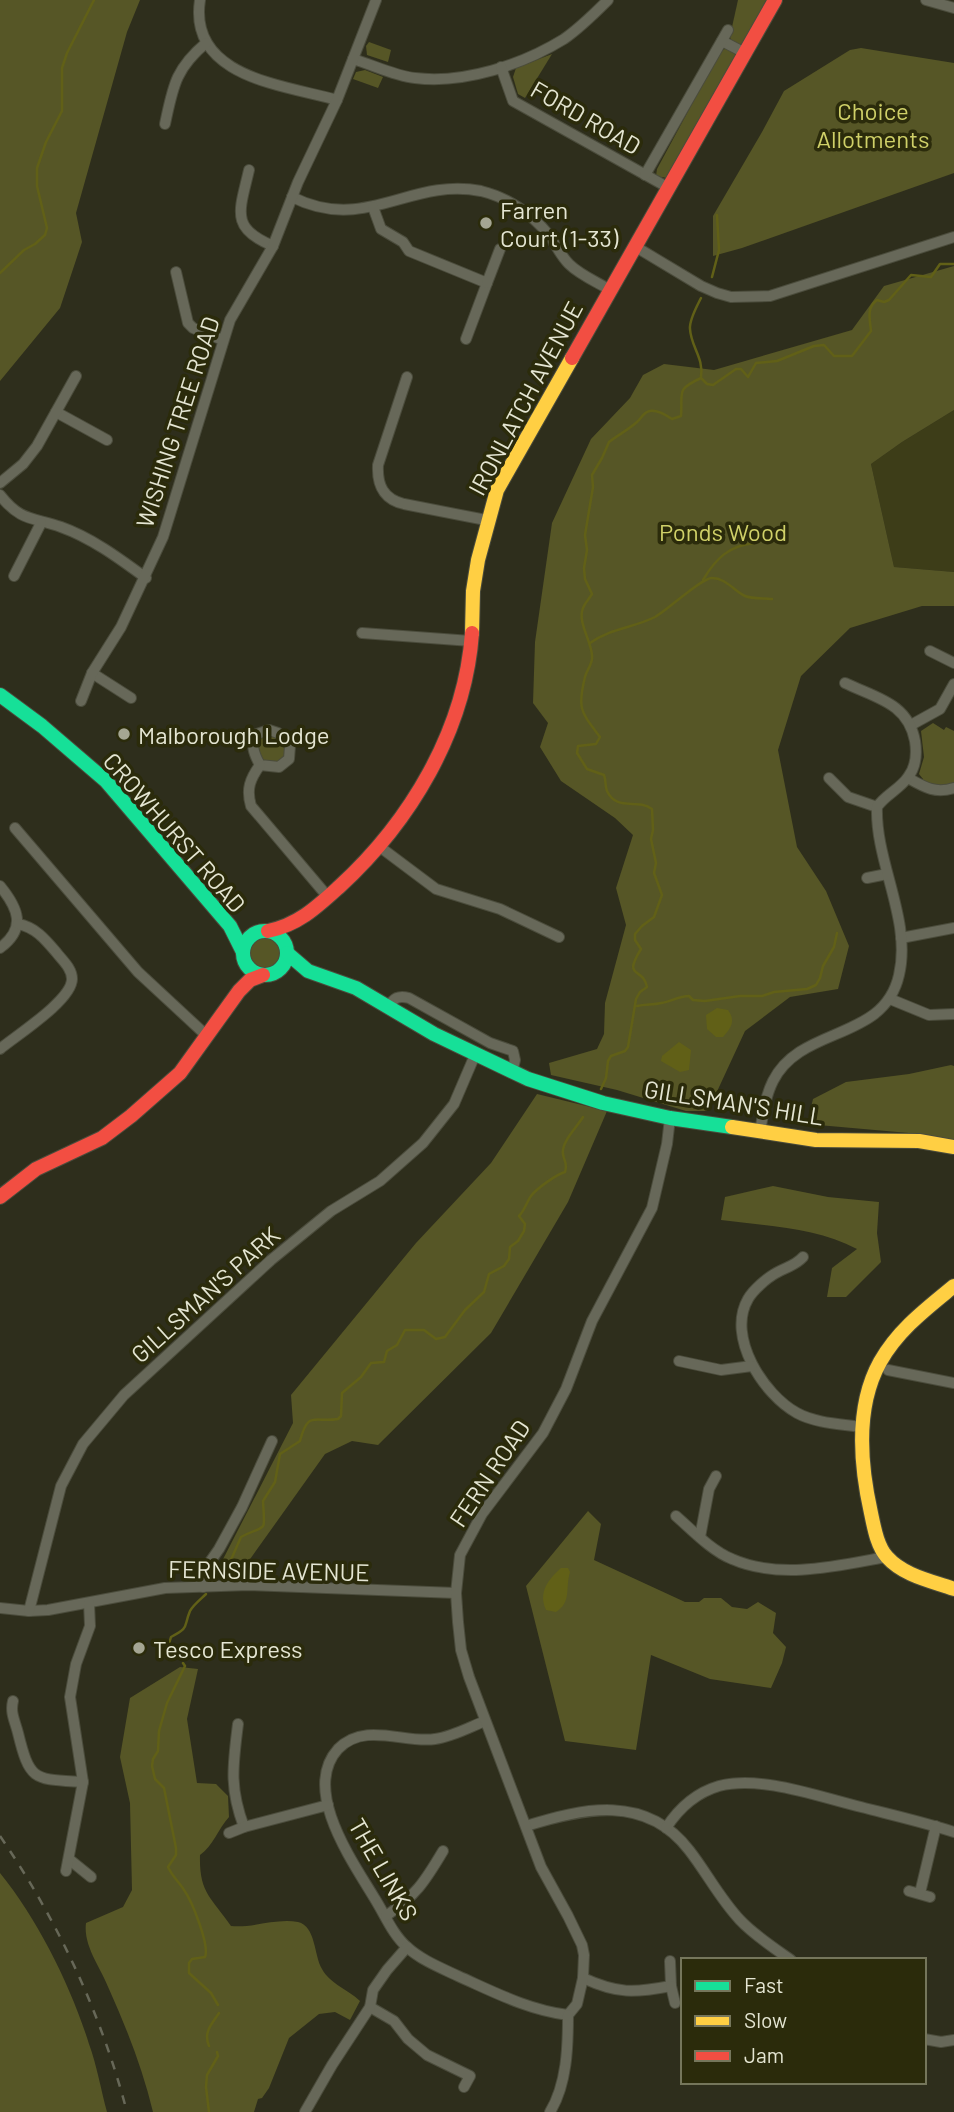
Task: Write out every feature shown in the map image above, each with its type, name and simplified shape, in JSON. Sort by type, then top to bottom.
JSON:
[{"type":"street","points":[[200,0],[200,24],[206,43],[219,60],[236,71],[337,100]]},
{"type":"street","name":"WISHING TREE ROAD","points":[[80,701],[92,673],[121,627],[146,578],[184,475],[223,340],[239,303],[263,267],[273,246],[292,197],[337,100],[376,0]]},
{"type":"street","points":[[353,59],[411,78],[427,79],[461,76],[501,67],[562,40],[608,0]]},
{"type":"street","name":"IRONLATCH AVENUE","points":[[263,932],[298,924],[328,897],[380,847],[422,788],[441,750],[459,696],[471,641],[474,583],[486,520],[509,467],[775,0]]},
{"type":"street","points":[[926,0],[954,8]]},
{"type":"street","points":[[645,175],[729,30]]},
{"type":"street","points":[[722,41],[745,53]]},
{"type":"street","points":[[165,124],[179,72],[206,43]]},
{"type":"street","name":"FORD ROAD","points":[[501,67],[513,101],[669,188]]},
{"type":"street","points":[[249,170],[241,219],[246,231],[256,239],[273,246]]},
{"type":"street","points":[[292,197],[327,210],[348,211],[440,190],[481,191],[503,199],[534,220],[548,234],[570,265],[610,290]]},
{"type":"street","points":[[373,207],[381,229],[403,242],[409,251],[487,284]]},
{"type":"street","points":[[639,241],[701,286],[731,297],[770,296],[954,237]]},
{"type":"street","points":[[466,339],[500,249]]},
{"type":"street","points":[[176,272],[188,323],[193,328],[223,340]]},
{"type":"street","points":[[0,483],[23,464],[37,446],[76,376]]},
{"type":"street","points":[[407,377],[378,465],[377,480],[383,493],[393,501],[486,520]]},
{"type":"street","points":[[56,412],[107,440]]},
{"type":"street","points":[[0,495],[24,517],[61,527],[97,545],[146,578]]},
{"type":"street","points":[[14,576],[41,523]]},
{"type":"street","points":[[362,633],[471,641]]},
{"type":"street","points":[[930,651],[954,663]]},
{"type":"street","points":[[92,673],[131,698]]},
{"type":"street","points":[[845,683],[900,710],[911,725],[917,750],[915,766],[908,778],[877,807]]},
{"type":"street","points":[[911,725],[940,709],[954,684]]},
{"type":"street","name":"CROWHURST ROAD","points":[[0,695],[42,726],[106,781],[230,926],[244,958]]},
{"type":"street","points":[[260,765],[249,784],[251,806],[328,897]]},
{"type":"street","points":[[829,778],[848,797],[877,807]]},
{"type":"street","points":[[908,778],[930,790],[944,791],[954,788]]},
{"type":"street","points":[[760,1132],[766,1100],[774,1079],[790,1059],[819,1040],[867,1020],[890,999],[899,978],[901,938],[887,874],[877,807]]},
{"type":"street","points":[[15,828],[138,972],[207,1037]]},
{"type":"street","points":[[380,847],[436,889],[500,909],[559,937]]},
{"type":"street","points":[[867,878],[887,874]]},
{"type":"street","points":[[0,886],[17,912],[18,924],[8,942],[0,948]]},
{"type":"street","points":[[0,1049],[61,1000],[71,986],[70,969],[37,932],[18,924]]},
{"type":"street","points":[[0,1197],[36,1169],[102,1138],[180,1073],[239,991],[250,980],[270,973],[284,964],[298,924]]},
{"type":"street","points":[[230,926],[246,932],[263,932],[279,937],[287,950]]},
{"type":"street","points":[[901,938],[954,928]]},
{"type":"street","points":[[239,991],[245,976],[244,958],[248,940],[263,932]]},
{"type":"street","name":"GILLSMAN'S HILL","points":[[287,950],[308,971],[356,988],[475,1055],[547,1086],[603,1103],[670,1118],[760,1132],[852,1142],[919,1141],[954,1147]]},
{"type":"street","points":[[244,958],[253,971],[308,971]]},
{"type":"street","points":[[387,1007],[393,999],[401,996],[409,998],[490,1043],[508,1048],[513,1051],[515,1059],[512,1072]]},
{"type":"street","points":[[890,999],[929,1015],[954,1014]]},
{"type":"street","name":"GILLSMAN'S PARK","points":[[29,1611],[61,1486],[83,1444],[124,1395],[271,1260],[331,1211],[380,1181],[423,1143],[454,1104],[475,1055]]},
{"type":"street","name":"FERN ROAD","points":[[550,2112],[559,2098],[568,2015],[577,2004],[583,1978],[584,1955],[568,1916],[541,1867],[461,1650],[456,1593],[460,1555],[482,1514],[543,1433],[566,1390],[592,1321],[652,1208],[667,1144],[670,1118]]},
{"type":"street","points":[[803,1257],[796,1265],[774,1274],[750,1296],[745,1305],[742,1328],[752,1366],[774,1395],[799,1415],[861,1427]]},
{"type":"street","points":[[954,1286],[892,1343],[879,1364],[861,1427],[861,1462],[867,1499],[876,1534],[887,1556],[904,1570],[954,1589]]},
{"type":"street","points":[[679,1361],[721,1370],[752,1366]]},
{"type":"street","points":[[888,1370],[954,1383]]},
{"type":"street","points":[[203,1587],[205,1569],[242,1507],[272,1441]]},
{"type":"street","points":[[699,1537],[711,1479]]},
{"type":"street","points":[[676,1517],[730,1559],[762,1568],[821,1569],[887,1556]]},
{"type":"street","name":"FERNSIDE AVENUE","points":[[0,1608],[29,1611],[89,1603],[152,1590],[249,1585],[456,1593]]},
{"type":"street","points":[[89,1603],[90,1626],[73,1673],[70,1696],[83,1782],[68,1865],[91,1877]]},
{"type":"street","points":[[8,1708],[27,1767],[37,1776],[83,1782]]},
{"type":"street","name":"THE LINKS","points":[[485,1721],[436,1739],[415,1740],[392,1734],[367,1735],[339,1749],[328,1765],[325,1783],[333,1823],[347,1853],[407,1947],[431,1963],[512,2001],[546,2012],[568,2015]]},
{"type":"street","points":[[238,1724],[232,1780],[237,1809],[244,1827]]},
{"type":"street","points":[[666,1828],[677,1811],[693,1797],[719,1786],[740,1783],[761,1784],[954,1832]]},
{"type":"street","points":[[229,1833],[328,1805]]},
{"type":"street","points":[[526,1826],[591,1809],[623,1810],[647,1818],[666,1828],[687,1847],[741,1922],[784,1958]]},
{"type":"street","points":[[920,1894],[936,1826]]},
{"type":"street","points":[[386,1916],[412,1898],[426,1881],[443,1851]]},
{"type":"street","points":[[305,2112],[370,2007],[373,1990],[407,1947]]},
{"type":"street","points":[[670,1961],[675,2003]]},
{"type":"street","points":[[583,1978],[603,1987],[636,1993],[671,1986]]},
{"type":"street","points":[[370,2007],[394,2021],[408,2039],[427,2055],[470,2076],[464,2087]]},
{"type":"street","points":[[926,2039],[942,2042],[954,2040]]},
{"type":"shaded area","points":[[954,410],[954,572],[894,567],[871,464]]},
{"type":"shaded area","points":[[717,1008],[728,1010],[732,1018],[723,1037],[716,1037],[707,1029],[706,1015]]},
{"type":"shaded area","points":[[679,1042],[691,1050],[689,1070],[680,1072],[661,1061],[662,1056]]},
{"type":"shaded area","points":[[561,1568],[568,1568],[570,1572],[566,1599],[556,1612],[546,1610],[544,1592],[552,1577]]},
{"type":"green space","points":[[0,0],[140,0],[127,32],[76,213],[82,242],[60,308],[0,381]]},
{"type":"green space","points":[[738,0],[769,0],[745,43],[738,45],[731,42],[730,36]]},
{"type":"green space","points":[[369,42],[391,50],[388,62],[367,55],[366,46]]},
{"type":"green space","points":[[726,48],[735,54],[735,59],[667,178],[656,176],[657,169],[720,52]]},
{"type":"green space","name":"Choice Allotments","points":[[861,48],[954,63],[954,173],[713,256],[713,216],[784,91],[850,50]]},
{"type":"green space","points":[[552,54],[525,98],[518,94],[513,77],[516,68]]},
{"type":"green space","points":[[365,70],[383,77],[378,88],[353,79],[356,72]]},
{"type":"green space","name":"Ponds Wood","points":[[954,266],[954,410],[871,464],[894,567],[954,572],[954,606],[922,606],[850,628],[801,676],[778,750],[797,847],[826,891],[849,946],[838,989],[790,997],[745,1031],[708,1111],[686,1111],[617,1090],[551,1075],[549,1063],[597,1049],[604,1034],[605,1003],[626,925],[616,888],[633,835],[615,818],[561,781],[540,747],[548,723],[533,703],[535,642],[552,523],[591,439],[630,398],[643,375],[664,364],[714,370],[852,330],[884,286]]},
{"type":"green space","points":[[933,723],[944,730],[946,727],[954,731],[954,783],[941,787],[921,781],[923,779],[919,774],[924,757],[921,731]]},
{"type":"green space","points":[[270,733],[283,740],[288,755],[276,765],[260,759],[256,740]]},
{"type":"green space","points":[[265,937],[276,942],[281,953],[276,964],[265,969],[254,964],[249,953],[254,942]]},
{"type":"green space","points":[[954,1066],[954,1142],[920,1134],[807,1124],[813,1099],[846,1082],[909,1074]]},
{"type":"green space","points":[[537,1094],[607,1111],[568,1202],[491,1333],[378,1445],[352,1441],[325,1454],[248,1562],[219,1567],[293,1423],[291,1395],[416,1243],[491,1163]]},
{"type":"green space","points":[[773,1186],[828,1197],[879,1202],[877,1233],[881,1262],[846,1297],[827,1297],[832,1268],[857,1249],[808,1232],[721,1220],[725,1197]]},
{"type":"green space","points":[[588,1511],[601,1524],[594,1560],[685,1602],[721,1598],[732,1607],[747,1609],[758,1602],[776,1613],[773,1633],[786,1647],[771,1688],[710,1679],[651,1655],[636,1750],[565,1741],[526,1586]]},
{"type":"green space","points":[[180,1667],[198,1669],[187,1719],[197,1783],[216,1784],[228,1796],[229,1817],[200,1855],[204,1887],[231,1926],[281,1921],[304,1925],[311,1935],[325,1974],[360,2001],[350,2020],[335,2012],[319,2014],[289,2038],[269,2088],[262,2098],[258,2099],[254,2112],[153,2112],[128,2034],[87,1940],[86,1923],[123,1907],[132,1890],[130,1803],[120,1757],[130,1698]]},
{"type":"green space","points":[[0,1873],[40,1932],[63,1977],[92,2052],[107,2112],[0,2112]]},
{"type":"waterway","points":[[0,273],[45,235],[47,228],[37,186],[37,168],[46,142],[62,111],[62,68],[67,53],[94,0]]},
{"type":"waterway","points":[[712,277],[719,250],[717,215]]},
{"type":"waterway","points":[[601,1089],[611,1056],[625,1051],[628,1047],[636,999],[647,987],[642,977],[633,969],[641,949],[635,940],[635,934],[654,917],[662,895],[654,873],[656,863],[651,839],[652,809],[640,804],[616,801],[607,791],[604,775],[587,769],[577,753],[578,746],[596,744],[600,737],[582,710],[581,703],[585,677],[592,659],[582,619],[584,606],[592,594],[585,579],[584,568],[592,475],[609,442],[646,413],[656,411],[672,419],[681,416],[682,392],[693,382],[701,378],[707,384],[713,385],[736,369],[741,369],[748,377],[756,363],[777,361],[814,346],[824,345],[834,356],[852,356],[871,331],[870,310],[877,300],[889,300],[911,275],[931,277],[940,264],[954,264]]},
{"type":"waterway","points":[[701,298],[690,325],[701,364],[701,377]]},
{"type":"waterway","points":[[703,580],[724,554],[754,543]]},
{"type":"waterway","points":[[590,643],[606,634],[655,617],[707,579],[726,582],[745,596],[772,599]]},
{"type":"waterway","points":[[637,1006],[685,996],[705,1001],[807,989],[816,985],[820,978],[823,966],[834,947],[837,933]]},
{"type":"waterway","points":[[230,1562],[241,1537],[260,1529],[264,1524],[263,1501],[275,1482],[280,1454],[300,1441],[309,1421],[338,1419],[341,1416],[342,1393],[361,1377],[371,1363],[384,1362],[387,1351],[397,1345],[405,1330],[424,1330],[436,1339],[445,1337],[465,1310],[484,1292],[489,1274],[504,1266],[509,1259],[510,1247],[524,1231],[525,1224],[519,1216],[531,1196],[547,1182],[565,1172],[564,1145],[583,1117]]},
{"type":"waterway","points":[[171,1656],[168,1647],[171,1637],[184,1629],[191,1609],[206,1594]]},
{"type":"waterway","points":[[183,1663],[185,1666],[167,1703],[159,1731],[158,1751],[152,1766],[155,1779],[164,1788],[176,1848],[176,1855],[168,1867],[191,1904],[205,1943],[205,1957],[192,1959],[189,1973],[211,1993],[218,2005]]},
{"type":"waterway","points":[[209,2046],[208,2032],[219,2013]]},
{"type":"waterway","points":[[209,2112],[207,2075],[218,2056],[217,2052]]},
{"type":"railway","points":[[0,1836],[41,1901],[76,1969],[104,2039],[127,2112]]},
{"type":"traffic: fast","points":[[0,695],[42,726],[106,781],[230,926],[243,952]]},
{"type":"traffic: fast","points":[[265,931],[280,938],[287,953],[280,968],[265,975],[250,968],[243,953],[250,938],[265,931]]},
{"type":"traffic: fast","points":[[287,953],[308,971],[356,988],[434,1034],[528,1079],[603,1103],[670,1118],[732,1127]]},
{"type":"traffic: slow","points":[[472,633],[473,591],[478,560],[497,490],[572,358]]},
{"type":"traffic: slow","points":[[732,1127],[816,1140],[919,1141],[954,1147]]},
{"type":"traffic: slow","points":[[954,1286],[904,1330],[887,1350],[872,1379],[866,1398],[862,1436],[867,1494],[876,1536],[884,1553],[902,1569],[954,1589]]},
{"type":"traffic: jam","points":[[572,358],[775,0]]},
{"type":"traffic: jam","points":[[268,931],[298,920],[331,894],[389,834],[410,804],[446,739],[467,669],[472,633]]},
{"type":"traffic: jam","points":[[0,1197],[36,1169],[102,1138],[131,1116],[180,1073],[239,991],[250,980],[263,975]]},
{"type":"place","name":"Farren Court (1-33)","points":[[486,223]]},
{"type":"place","name":"Malborough Lodge","points":[[124,734]]},
{"type":"place","name":"Tesco Express","points":[[139,1648]]}]
